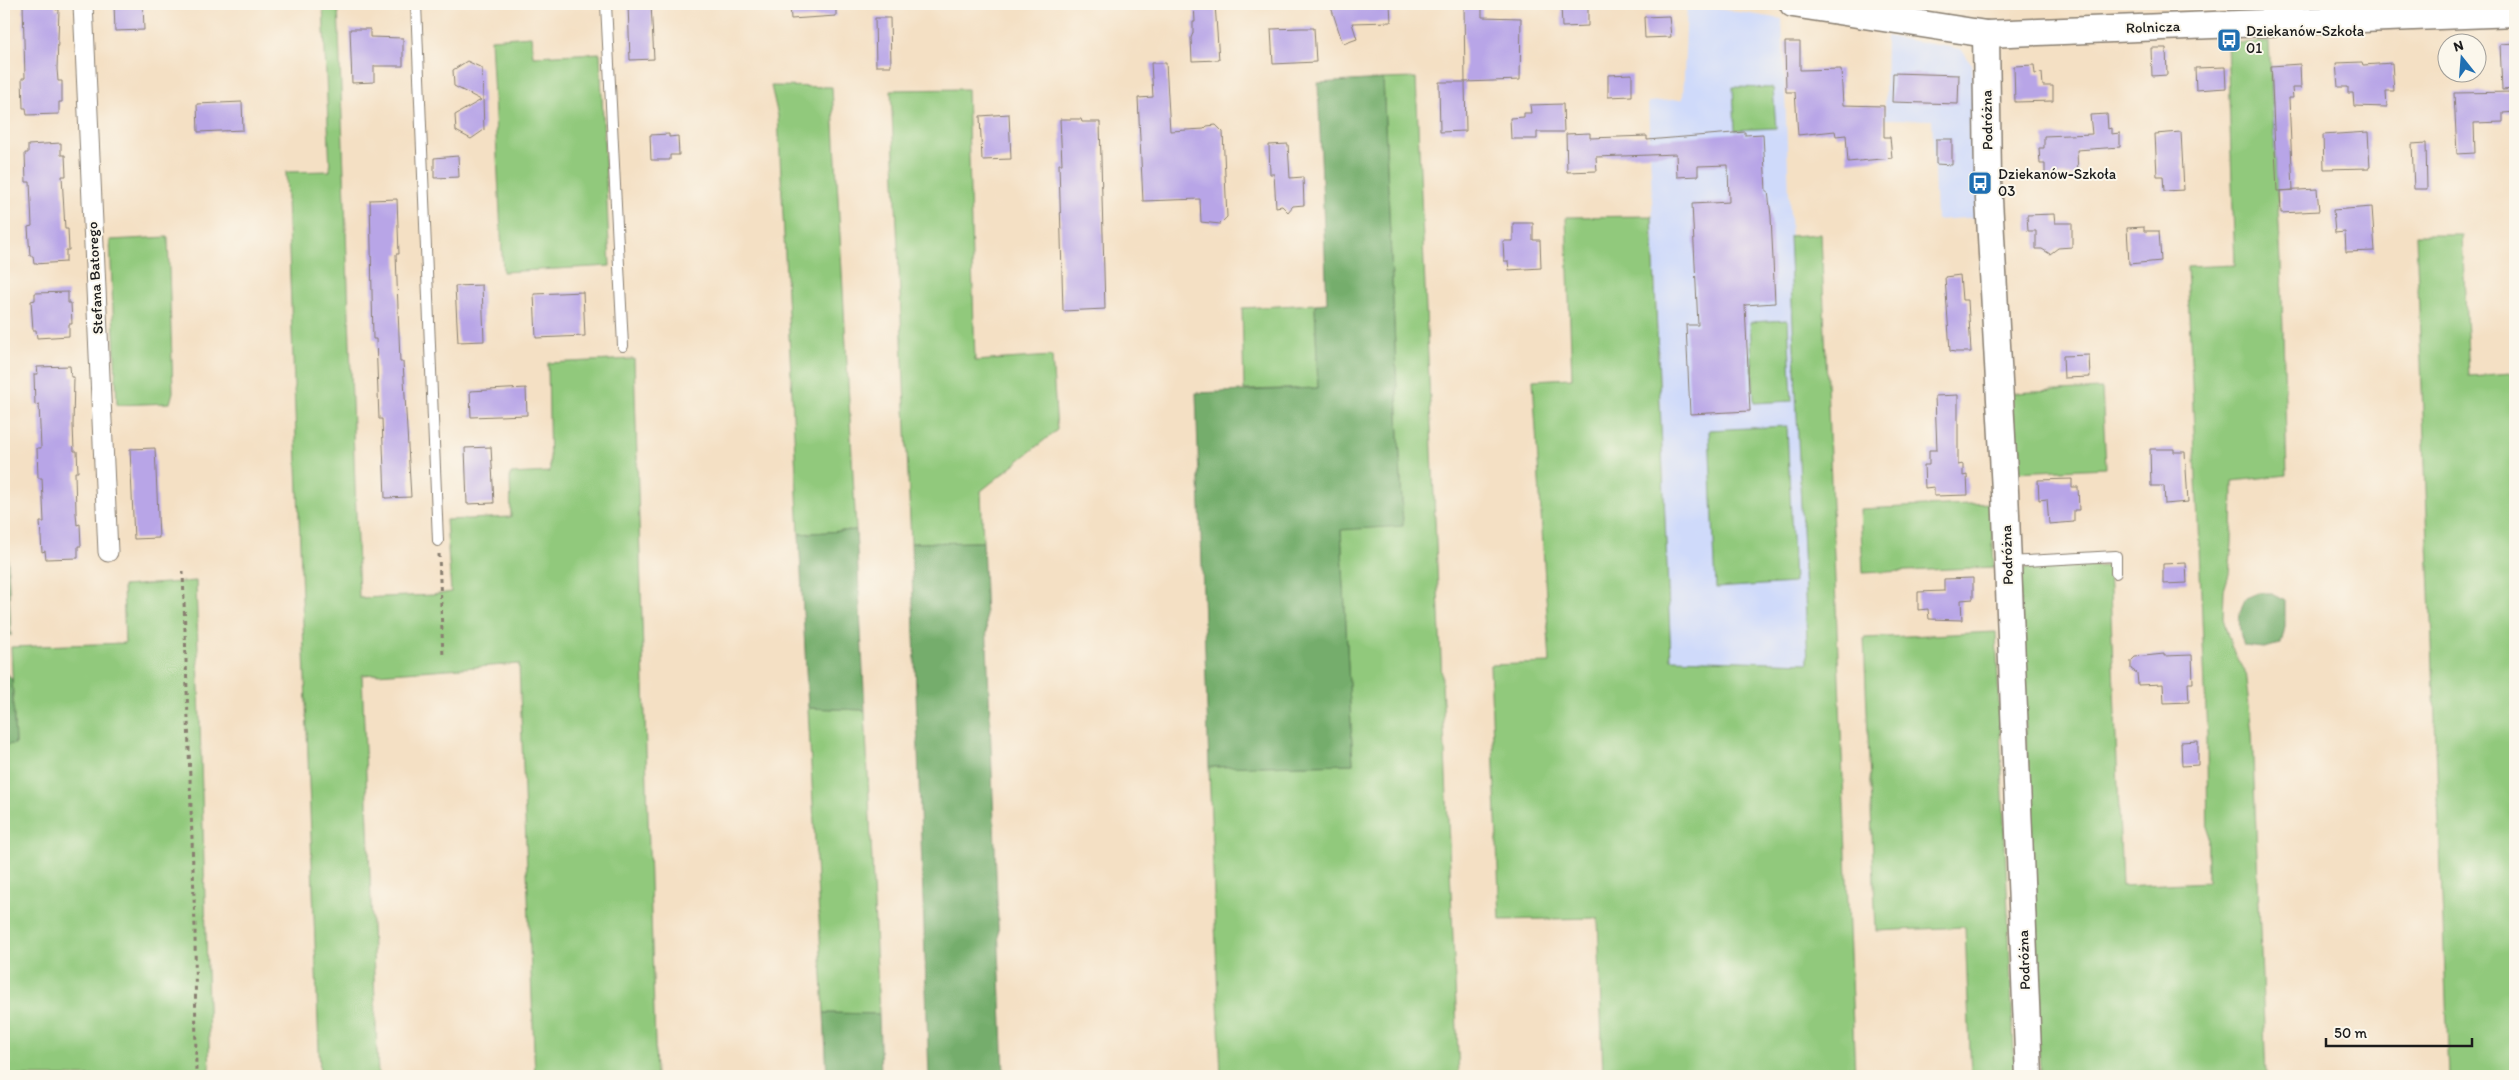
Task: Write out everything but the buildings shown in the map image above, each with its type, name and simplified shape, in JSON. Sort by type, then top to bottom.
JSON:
[{"type":"street","name":"Stefana Batorego","points":[[83,4],[108,552]]},
{"type":"street","name":"Rolnicza","points":[[1792,4],[1986,34],[2515,13]]},
{"type":"street","name":"Podróżna","points":[[1986,34],[1988,181],[2008,562],[2029,1076]]},
{"type":"lane","points":[[416,4],[438,541]]},
{"type":"lane","points":[[606,4],[623,346]]},
{"type":"lane","points":[[2008,562],[2116,556],[2116,573]]},
{"type":"path","points":[[438,541],[443,657]]},
{"type":"path","points":[[182,572],[195,927],[196,1076]]},
{"type":"shaded area","points":[[1687,4],[1782,19],[1808,663],[1671,659],[1648,102],[1683,99]]},
{"type":"shaded area","points":[[1886,36],[1961,49],[1972,64],[1980,217],[1936,220],[1932,120],[1885,119]]},
{"type":"green space","points":[[323,4],[338,4],[359,598],[433,595],[451,592],[446,520],[511,517],[510,474],[550,472],[548,363],[634,359],[656,1076],[535,1076],[519,664],[362,675],[378,1076],[320,1076],[286,172],[330,171]]},
{"type":"green space","points":[[531,36],[533,56],[600,53],[610,266],[503,272],[491,39]]},
{"type":"green space","points":[[2269,42],[2281,261],[2287,475],[2233,481],[2232,543],[2229,574],[2224,590],[2223,618],[2231,646],[2245,671],[2252,733],[2266,1076],[2040,1076],[2019,569],[2109,566],[2122,886],[2208,882],[2207,735],[2187,267],[2235,265],[2227,43]]},
{"type":"green space","points":[[1416,78],[1459,1076],[1221,1076],[1209,767],[1353,764],[1341,529],[1403,525],[1383,79]]},
{"type":"green space","points":[[1383,79],[1403,526],[1341,530],[1353,764],[1209,767],[1196,393],[1318,388],[1315,304],[1327,303],[1318,83]]},
{"type":"green space","points":[[771,86],[832,87],[856,530],[799,534],[778,116]]},
{"type":"green space","points":[[1733,87],[1773,88],[1776,128],[1735,130]]},
{"type":"green space","points":[[967,89],[975,361],[1052,356],[1057,430],[981,491],[983,542],[911,543],[891,90]]},
{"type":"green space","points":[[1652,216],[1671,659],[1808,663],[1789,236],[1821,234],[1855,1076],[1603,1076],[1598,918],[1500,920],[1490,665],[1550,663],[1533,380],[1572,378],[1566,217]]},
{"type":"green space","points":[[2416,235],[2462,235],[2469,376],[2512,373],[2515,442],[2515,1076],[2449,1076]]},
{"type":"green space","points":[[168,237],[173,392],[170,403],[117,405],[110,240]]},
{"type":"green space","points":[[1315,304],[1318,388],[1244,390],[1242,308]]},
{"type":"green space","points":[[1788,320],[1792,401],[1754,403],[1750,322]]},
{"type":"green space","points":[[2102,389],[2106,468],[2015,472],[2011,393]]},
{"type":"green space","points":[[1787,426],[1794,583],[1716,588],[1709,430]]},
{"type":"green space","points":[[4,467],[11,636],[4,631]]},
{"type":"green space","points":[[1991,503],[1994,567],[1863,573],[1860,509]]},
{"type":"green space","points":[[856,530],[865,710],[808,708],[799,534]]},
{"type":"green space","points":[[983,542],[1004,1076],[929,1076],[911,543]]},
{"type":"green space","points":[[196,581],[210,1076],[4,1076],[4,745],[15,744],[11,647],[125,643],[123,586]]},
{"type":"green space","points":[[2258,593],[2272,593],[2285,601],[2285,627],[2281,644],[2263,648],[2244,646],[2240,628],[2241,610],[2246,598]]},
{"type":"green space","points":[[1996,632],[2015,1076],[1971,1076],[1965,927],[1876,931],[1864,638]]},
{"type":"green space","points":[[4,670],[12,679],[15,744],[4,745]]},
{"type":"green space","points":[[808,708],[865,710],[879,1014],[824,1013]]},
{"type":"green space","points":[[824,1013],[879,1014],[881,1076],[827,1076]]},
{"type":"place","name":"Dziekanów-Szkoła 01","points":[[2229,40]]},
{"type":"place","name":"Dziekanów-Szkoła 03","points":[[1980,183]]}]
